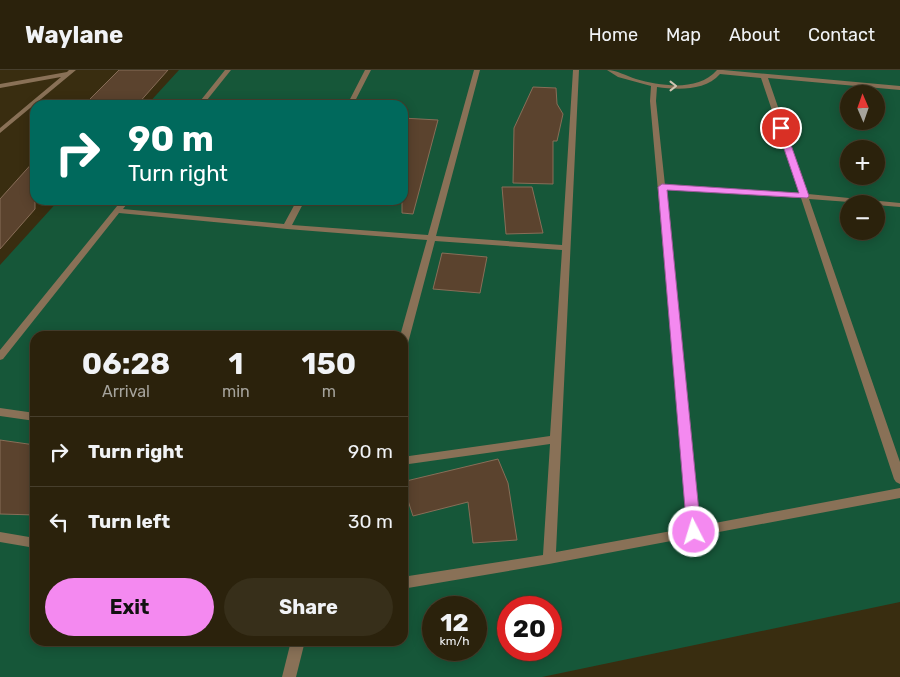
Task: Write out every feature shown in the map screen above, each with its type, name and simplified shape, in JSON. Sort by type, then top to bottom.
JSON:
[{"type":"street","points":[[204,100],[228,70]]},
{"type":"street","points":[[353,100],[368,70]]},
{"type":"street","points":[[406,331],[477,70]]},
{"type":"street","points":[[549,560],[576,70]]},
{"type":"street","points":[[610,70],[624,78],[654,86],[689,86],[714,78],[720,71],[900,88]]},
{"type":"street","points":[[0,86],[70,72]]},
{"type":"street","points":[[37,100],[70,72]]},
{"type":"street","points":[[764,76],[900,479]]},
{"type":"street","points":[[654,86],[653,101],[694,532]]},
{"type":"street","points":[[0,131],[30,106]]},
{"type":"street","points":[[662,187],[804,196],[900,206]]},
{"type":"street","points":[[0,357],[122,205]]},
{"type":"street","points":[[288,227],[299,205]]},
{"type":"street","points":[[118,211],[288,227],[566,248]]},
{"type":"street","points":[[0,412],[30,417]]},
{"type":"street","points":[[408,460],[556,439]]},
{"type":"street","points":[[408,582],[549,560],[900,493]]},
{"type":"street","points":[[0,536],[30,542]]},
{"type":"street","points":[[289,677],[297,646]]},
{"type":"green space","points":[[179,70],[900,70],[900,602],[542,677],[0,677],[0,265],[54,205],[408,205],[408,100],[152,100]]},
{"type":"building","points":[[119,70],[168,70],[141,100],[89,100]]},
{"type":"building","points":[[533,87],[556,88],[557,104],[563,114],[557,141],[553,141],[553,184],[513,183],[514,128]]},
{"type":"building","points":[[408,118],[438,120],[413,214],[402,213],[402,205],[408,205]]},
{"type":"building","points":[[30,166],[30,205],[35,205],[35,209],[0,249],[0,199]]},
{"type":"building","points":[[502,187],[532,187],[543,233],[506,234]]},
{"type":"building","points":[[442,253],[487,257],[480,293],[433,289]]},
{"type":"building","points":[[0,440],[30,444],[30,515],[0,514]]},
{"type":"building","points":[[498,459],[508,483],[517,540],[473,543],[468,502],[413,516],[408,501],[408,481]]},
{"type":"route","points":[[694,532],[662,187],[804,196],[781,128]]}]
